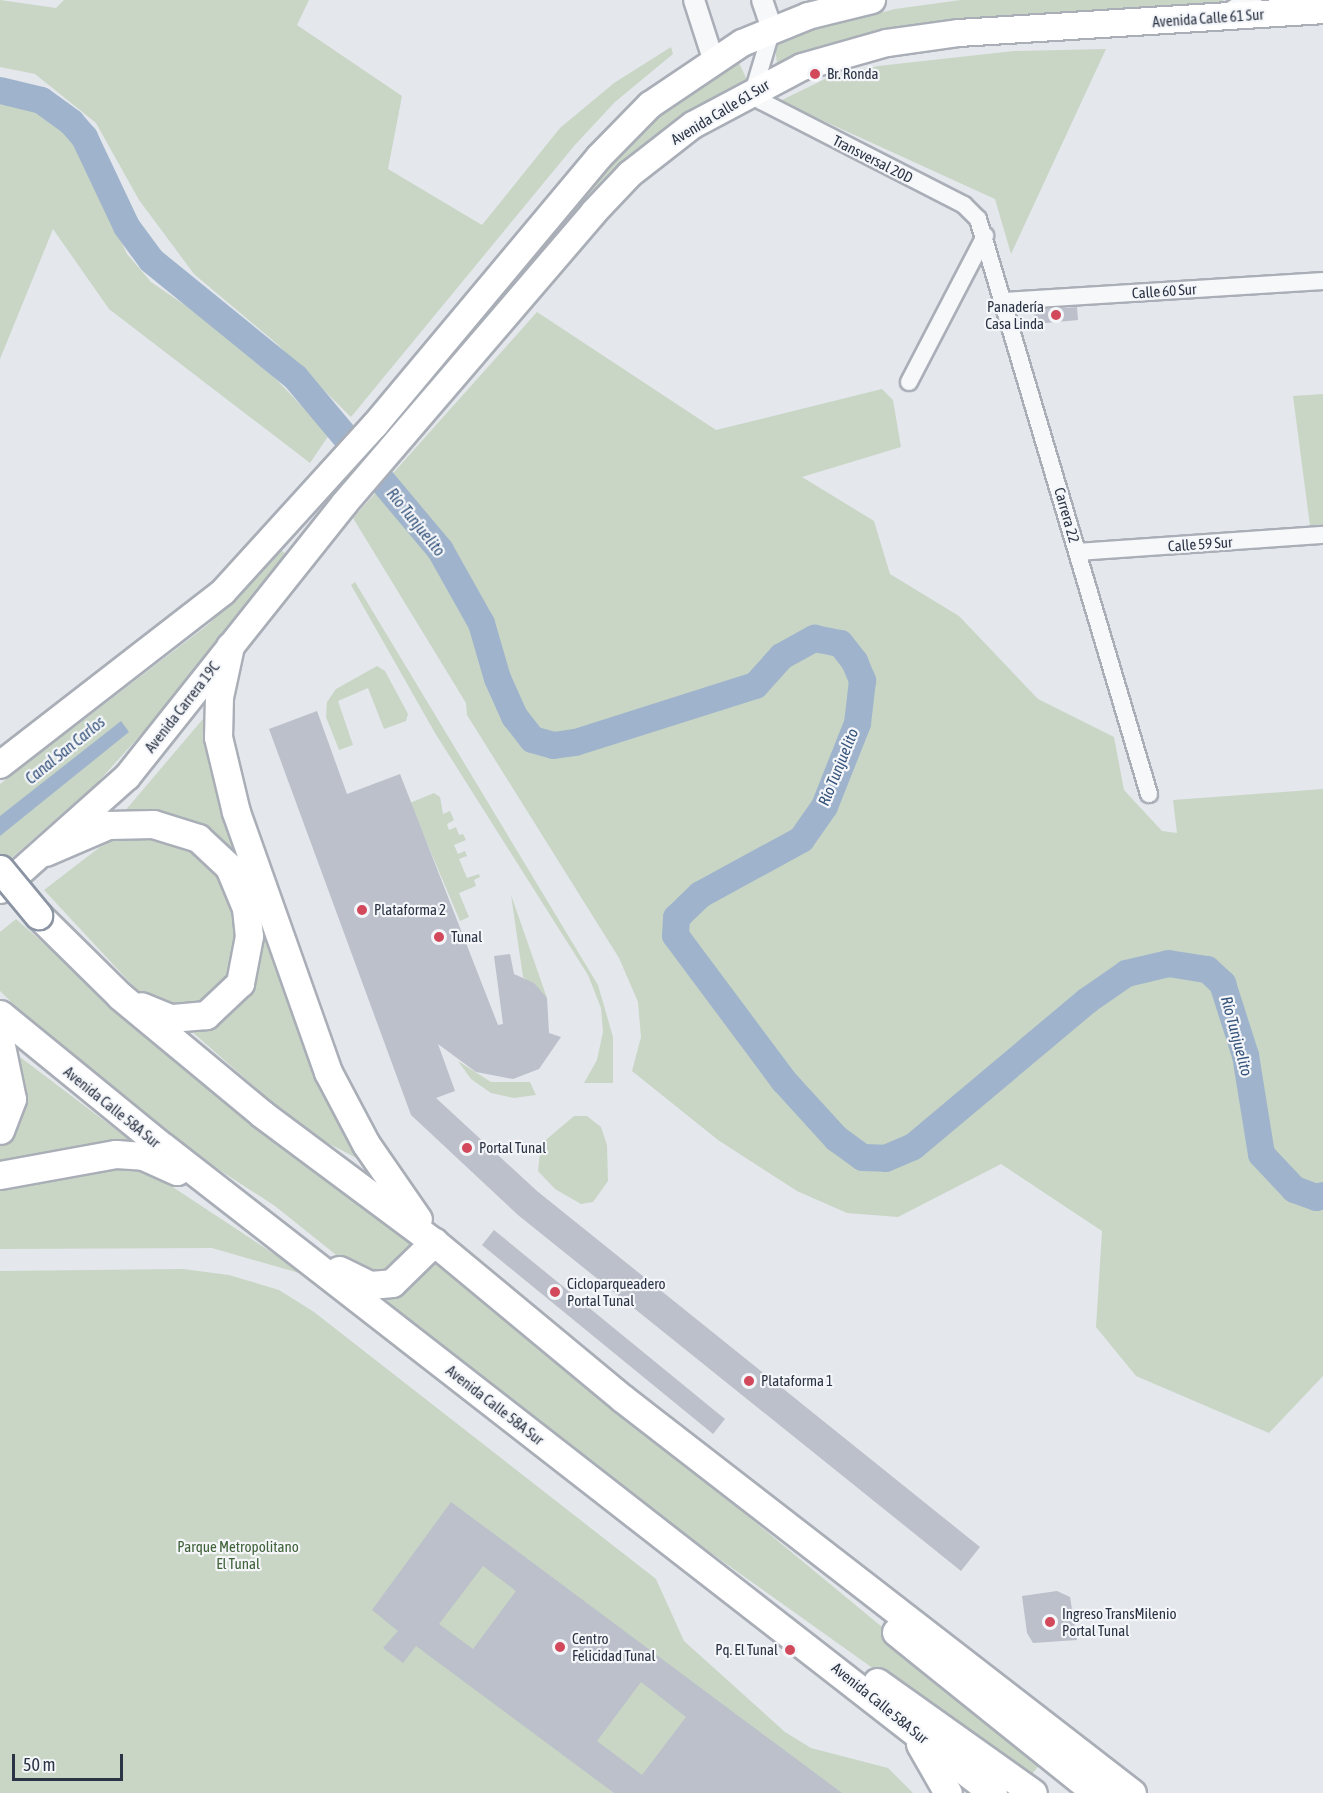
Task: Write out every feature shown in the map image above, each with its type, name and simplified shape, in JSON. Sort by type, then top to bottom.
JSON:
[{"type":"highway","points":[[230,646],[219,698],[218,737],[236,812],[328,1072],[366,1144],[434,1242]]},
{"type":"highway","points":[[45,852],[108,825],[153,824],[198,838],[234,875],[246,908],[249,936],[247,962],[231,995],[206,1015],[190,1018],[170,1018],[120,996]]},
{"type":"highway","points":[[0,869],[38,915],[120,996],[262,1114],[434,1242],[752,1499],[873,1612],[1102,1784],[1132,1793]]},
{"type":"highway","name":"Avenida Calle 58A Sur","points":[[0,1014],[220,1192],[776,1620],[993,1793]]},
{"type":"highway","points":[[0,1041],[12,1099],[0,1130]]},
{"type":"highway","points":[[0,1175],[132,1154],[220,1192]]},
{"type":"highway","points":[[286,1242],[361,1282],[381,1286],[403,1276],[434,1242]]},
{"type":"highway","points":[[776,1620],[915,1705],[1033,1793]]},
{"type":"highway","points":[[903,1722],[948,1793]]},
{"type":"main road","points":[[0,765],[210,604],[375,425],[614,140],[669,90],[713,59],[772,29],[872,0]]},
{"type":"main road","name":"Avenida Calle 61 Sur","points":[[344,504],[622,182],[693,125],[754,89],[830,57],[924,37],[1223,17],[1307,7]]},
{"type":"main road","name":"Avenida Carrera 19C","points":[[0,890],[127,777],[344,504]]},
{"type":"street","points":[[694,0],[713,59]]},
{"type":"street","points":[[754,89],[772,29],[762,0]]},
{"type":"street","points":[[1223,17],[1251,0]]},
{"type":"street","name":"Transversal 20D","points":[[754,89],[766,105],[964,206],[985,236]]},
{"type":"street","points":[[909,382],[985,236]]},
{"type":"street","name":"Carrera 22","points":[[985,236],[1149,794]]},
{"type":"street","name":"Calle 60 Sur","points":[[1004,301],[1323,281]]},
{"type":"street","name":"Calle 59 Sur","points":[[1078,552],[1323,535]]},
{"type":"green space","points":[[0,0],[56,8],[64,0],[309,0],[297,25],[402,96],[388,169],[482,225],[560,128],[614,83],[671,47],[673,54],[615,102],[574,146],[351,417],[276,343],[194,274],[139,200],[96,123],[35,74],[0,67]]},
{"type":"green space","points":[[961,0],[1224,0],[1217,7],[826,48],[777,64],[775,46],[799,34],[895,9]]},
{"type":"green space","points":[[1106,49],[1011,254],[995,199],[780,101],[825,79],[878,66],[1014,51]]},
{"type":"green space","points":[[739,63],[748,82],[578,215],[571,209],[612,158],[654,119]]},
{"type":"green space","points":[[0,101],[48,112],[83,157],[127,254],[151,282],[211,323],[275,378],[329,435],[310,463],[109,309],[53,229],[0,359]]},
{"type":"green space","points":[[537,312],[716,430],[882,389],[893,400],[901,447],[802,477],[874,521],[890,574],[959,616],[1038,699],[1114,737],[1124,790],[1162,831],[1177,833],[1173,800],[1323,789],[1323,1376],[1269,1433],[1136,1376],[1096,1327],[1102,1231],[1001,1164],[898,1217],[847,1213],[797,1191],[718,1140],[632,1071],[641,1037],[638,1002],[619,958],[467,715],[466,703],[353,518]]},
{"type":"green space","points":[[1323,394],[1323,525],[1310,526],[1293,396]]},
{"type":"green space","points":[[281,550],[287,555],[155,719],[97,783],[0,868],[0,784],[209,624]]},
{"type":"green space","points":[[355,582],[598,985],[613,1037],[613,1083],[584,1083],[597,1060],[603,1032],[601,1008],[588,975],[435,733],[351,585]]},
{"type":"green space","points":[[377,666],[385,671],[408,714],[406,721],[384,729],[368,688],[338,701],[353,745],[339,750],[326,717],[327,702],[336,689]]},
{"type":"green space","points":[[208,713],[366,1163],[322,1140],[276,1106],[189,1029],[225,1016],[247,997],[259,969],[262,931],[251,886],[234,857],[124,812]]},
{"type":"green space","points":[[434,793],[440,797],[443,814],[450,811],[454,820],[447,824],[449,830],[456,827],[459,835],[463,834],[466,840],[454,845],[458,854],[465,851],[467,856],[459,859],[467,878],[479,874],[480,877],[474,880],[476,886],[459,893],[469,917],[460,921],[410,803]]},
{"type":"green space","points":[[133,830],[199,847],[239,903],[237,973],[202,1009],[161,1009],[136,989],[44,890],[100,847]]},
{"type":"green space","points":[[511,895],[547,998],[523,977]]},
{"type":"green space","points":[[16,919],[163,1048],[421,1246],[400,1271],[360,1274],[275,1206],[198,1156],[44,1034],[0,991],[0,932]]},
{"type":"green space","points":[[16,1054],[139,1147],[0,1167],[0,1143],[22,1108],[23,1080]]},
{"type":"green space","points":[[458,1061],[491,1082],[530,1082],[536,1095],[514,1098],[491,1093],[471,1079]]},
{"type":"green space","points":[[574,1116],[587,1116],[601,1127],[607,1145],[608,1181],[593,1202],[581,1204],[555,1189],[538,1171],[541,1144]]},
{"type":"green space","points":[[107,1164],[147,1170],[306,1275],[212,1248],[0,1249],[0,1184]]},
{"type":"green space","points":[[432,1255],[951,1684],[1041,1763],[1028,1779],[571,1453],[377,1295]]},
{"type":"green space","name":"Parque Metropolitano El Tunal","points":[[183,1269],[229,1275],[279,1290],[314,1312],[656,1579],[684,1641],[785,1732],[811,1748],[888,1768],[913,1793],[0,1793],[0,1271]]},
{"type":"water","points":[[121,721],[129,732],[0,836],[0,816]]},
{"type":"building","name":"Panadería Casa Linda","points":[[1077,307],[1078,320],[1035,324],[1034,310]]},
{"type":"building","name":"Portal Tunal","points":[[317,711],[347,794],[400,774],[498,1025],[503,1024],[494,956],[510,954],[514,974],[534,983],[547,998],[549,1033],[561,1037],[539,1069],[513,1079],[476,1072],[438,1044],[455,1091],[436,1098],[537,1191],[980,1547],[961,1571],[518,1215],[411,1115],[269,729]]},
{"type":"building","name":"Cicloparqueadero Portal Tunal","points":[[494,1230],[725,1419],[713,1434],[482,1245]]},
{"type":"building","name":"Centro Felicidad Tunal","points":[[451,1502],[842,1793],[614,1793],[416,1646],[403,1663],[383,1648],[398,1631],[372,1610]],"holes":[[[483,1566],[516,1591],[473,1649],[439,1624]],[[641,1682],[686,1717],[642,1775],[597,1741]]]},
{"type":"building","name":"Ingreso TransMilenio Portal Tunal","points":[[1057,1591],[1070,1597],[1077,1640],[1033,1643],[1027,1633],[1022,1596]]},
{"type":"waterway","name":"Río Tunjuelito","points":[[0,90],[41,100],[71,122],[84,137],[126,226],[151,260],[295,377],[440,550],[481,623],[497,678],[514,716],[532,739],[553,745],[575,742],[755,685],[781,656],[814,638],[840,643],[854,661],[862,680],[857,723],[824,806],[801,839],[700,894],[676,917],[675,935],[783,1080],[836,1138],[862,1157],[885,1158],[913,1146],[1087,1000],[1126,973],[1168,963],[1207,969],[1222,983],[1245,1055],[1261,1154],[1294,1189],[1316,1197],[1323,1195]]},
{"type":"place","name":"Br. Ronda","points":[[815,74]]},
{"type":"place","name":"Panadería Casa Linda","points":[[1056,315]]},
{"type":"place","name":"Plataforma 2","points":[[362,910]]},
{"type":"place","name":"Tunal","points":[[439,937]]},
{"type":"place","name":"Portal Tunal","points":[[467,1148]]},
{"type":"place","name":"Cicloparqueadero Portal Tunal","points":[[555,1292]]},
{"type":"place","name":"Plataforma 1","points":[[749,1381]]},
{"type":"place","name":"Ingreso TransMilenio Portal Tunal","points":[[1050,1622]]},
{"type":"place","name":"Centro Felicidad Tunal","points":[[560,1647]]},
{"type":"place","name":"Pq. El Tunal","points":[[790,1650]]},
{"type":"water label","name":"Canal San Carlos","points":[[65,750]]}]
